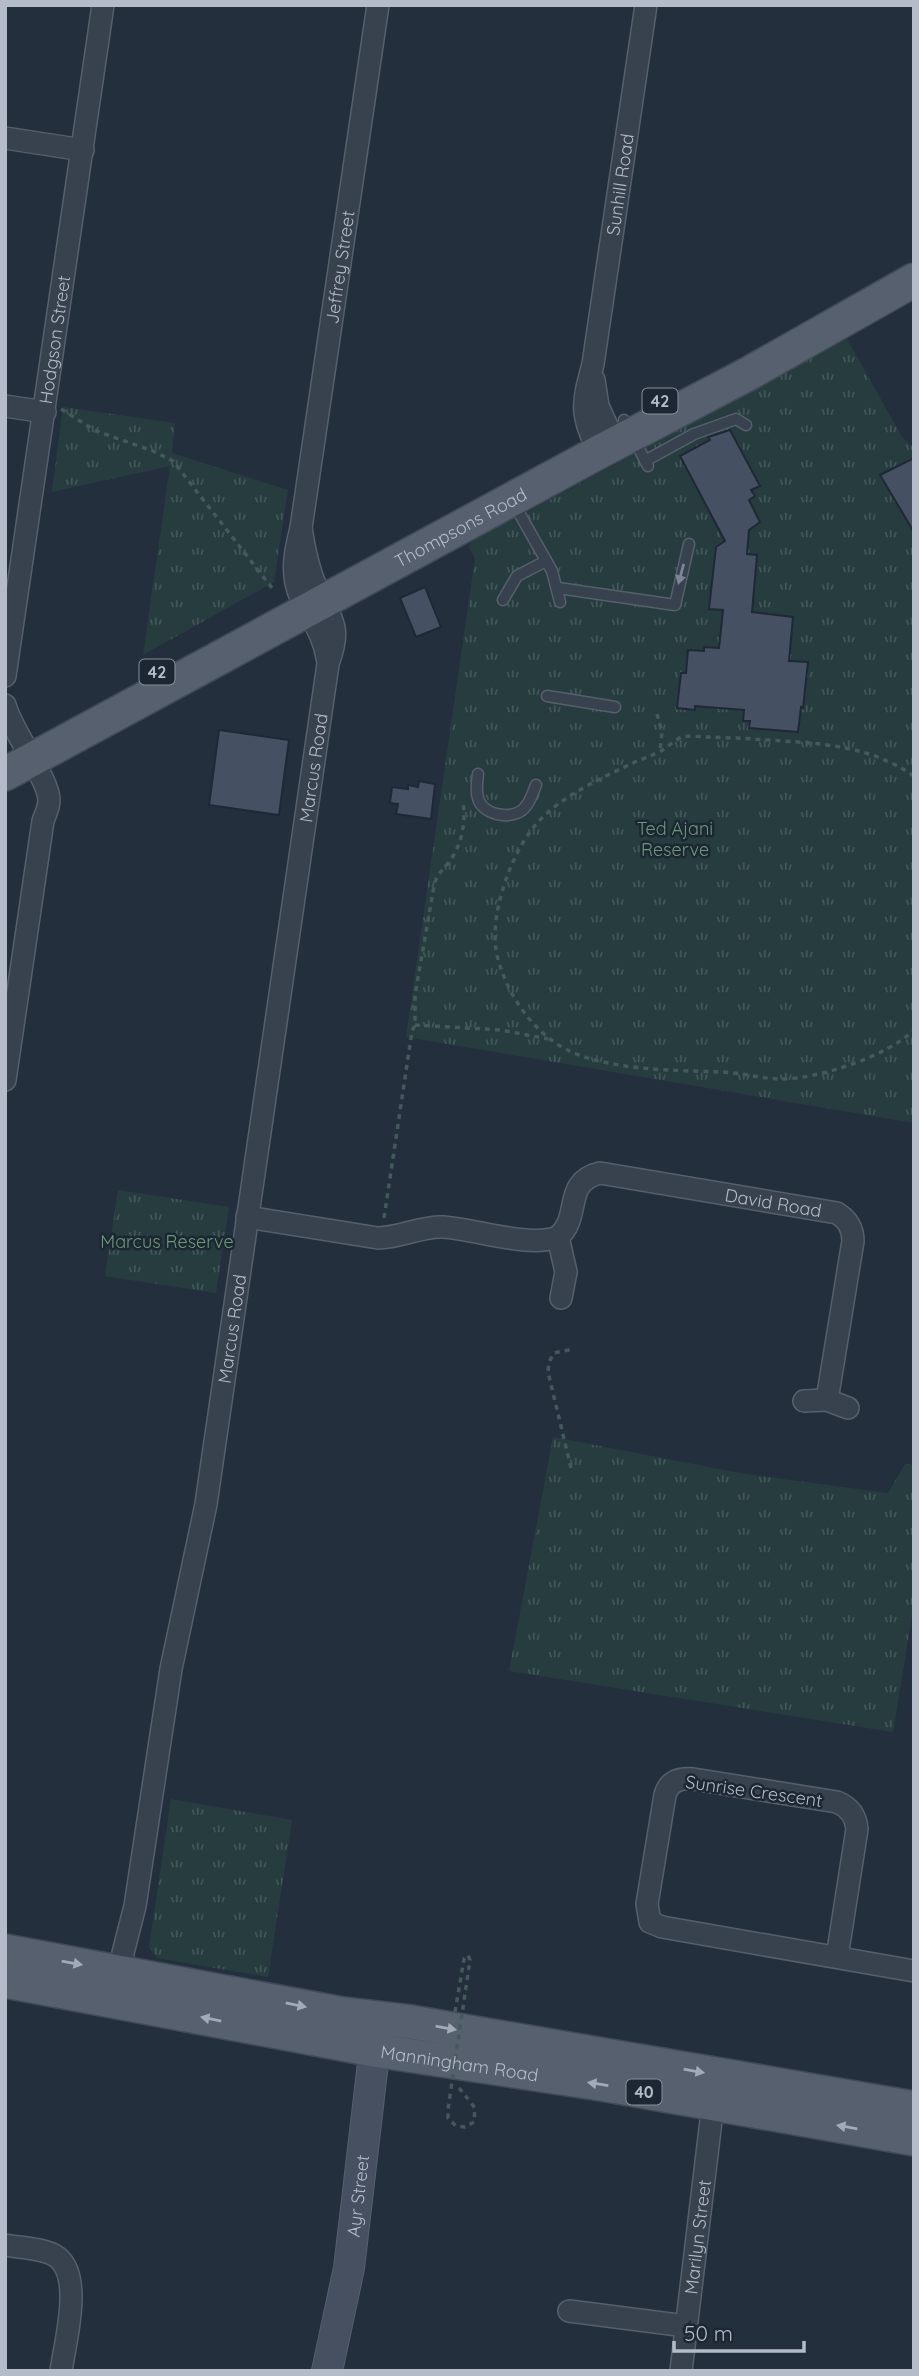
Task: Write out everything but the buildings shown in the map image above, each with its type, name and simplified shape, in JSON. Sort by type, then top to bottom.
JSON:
[{"type":"main road","name":"Thompsons Road","points":[[620,443],[827,311],[914,260]]},
{"type":"main road","name":"Thompsons Road","points":[[14,756],[303,597],[508,493],[620,443],[914,280]]},
{"type":"main road","name":"Manningham Road","points":[[5,1951],[129,1983],[343,2014],[377,2034],[713,2104],[914,2139]]},
{"type":"main road","name":"Manningham Road","points":[[5,1981],[129,1983]]},
{"type":"main road","name":"Manningham Road","points":[[377,2034],[914,2108]]},
{"type":"street","name":"Hodgson Street","points":[[5,676],[53,411],[83,150],[103,5]]},
{"type":"street","name":"Jeffrey Street","points":[[303,597],[305,551],[302,528],[378,5]]},
{"type":"street","name":"Sunhill Road","points":[[620,443],[583,409],[593,364],[646,5]]},
{"type":"street","points":[[5,138],[83,150]]},
{"type":"street","points":[[5,406],[53,411]]},
{"type":"street","name":"Marcus Road","points":[[129,1983],[135,1906],[171,1669],[206,1504],[328,664],[321,634],[303,597]]},
{"type":"street","points":[[5,705],[14,756],[48,793],[48,809],[43,821],[5,1080]]},
{"type":"street","name":"David Road","points":[[558,1237],[568,1225],[577,1189],[587,1178],[600,1173],[837,1213],[844,1217],[853,1234],[853,1248],[827,1400]]},
{"type":"street","points":[[247,1217],[377,1238],[443,1227],[534,1240],[558,1237],[566,1272],[561,1298]]},
{"type":"street","points":[[804,1401],[827,1400],[848,1408]]},
{"type":"street","name":"Sunrise Crescent","points":[[837,1957],[857,1829],[856,1821],[847,1808],[836,1802],[693,1779],[678,1780],[671,1784],[664,1795],[647,1904],[650,1922],[662,1927],[914,1971]]},
{"type":"street","name":"Ayr Street","points":[[327,2371],[349,2268],[377,2034]]},
{"type":"street","name":"Marilyn Street","points":[[681,2371],[713,2104]]},
{"type":"street","points":[[5,2245],[52,2254],[61,2260],[69,2271],[71,2290],[61,2371]]},
{"type":"street","points":[[569,2311],[687,2326]]},
{"type":"lane","points":[[620,443],[694,434],[736,419],[747,425]]},
{"type":"lane","points":[[508,493],[546,561],[558,588],[560,602]]},
{"type":"lane","points":[[558,588],[675,605],[689,544]]},
{"type":"lane","points":[[503,600],[517,576],[546,561]]},
{"type":"lane","points":[[547,696],[615,707]]},
{"type":"lane","points":[[478,774],[476,788],[481,803],[500,815],[513,814],[524,809],[536,785]]},
{"type":"path","points":[[53,411],[173,461],[303,597]]},
{"type":"path","points":[[657,713],[662,732],[660,751]]},
{"type":"path","points":[[914,776],[871,753],[812,741],[684,736],[660,751],[601,778],[550,812],[531,830],[510,867],[496,926],[495,942],[498,958],[516,1000],[550,1039],[570,1051],[640,1068],[722,1072],[782,1079],[816,1074],[864,1058],[896,1044],[914,1030]]},
{"type":"path","points":[[384,1220],[415,1025],[415,995],[434,886],[437,876],[454,855],[463,827],[465,813],[462,791]]},
{"type":"path","points":[[415,1025],[501,1030],[550,1039]]},
{"type":"path","points":[[571,1468],[548,1372],[554,1353],[573,1349]]},
{"type":"path","points":[[455,2012],[464,1959],[468,1955],[470,1960],[448,2109],[448,2118],[456,2126],[466,2127],[474,2122],[475,2108],[459,2088]]},
{"type":"green space","name":"Ted Ajani Reserve","points":[[847,339],[902,437],[914,448],[914,1123],[406,1037],[475,558],[469,547],[470,543],[506,521]]},
{"type":"green space","points":[[63,407],[175,423],[172,453],[288,490],[274,582],[143,655],[170,466],[52,492]]},
{"type":"green space","name":"Marcus Reserve","points":[[118,1190],[229,1207],[216,1293],[105,1276]]},
{"type":"green space","points":[[553,1437],[745,1474],[888,1493],[905,1464],[914,1465],[914,1604],[893,1732],[509,1671]]},
{"type":"green space","points":[[171,1799],[292,1820],[268,1977],[157,1958],[149,1947]]}]
